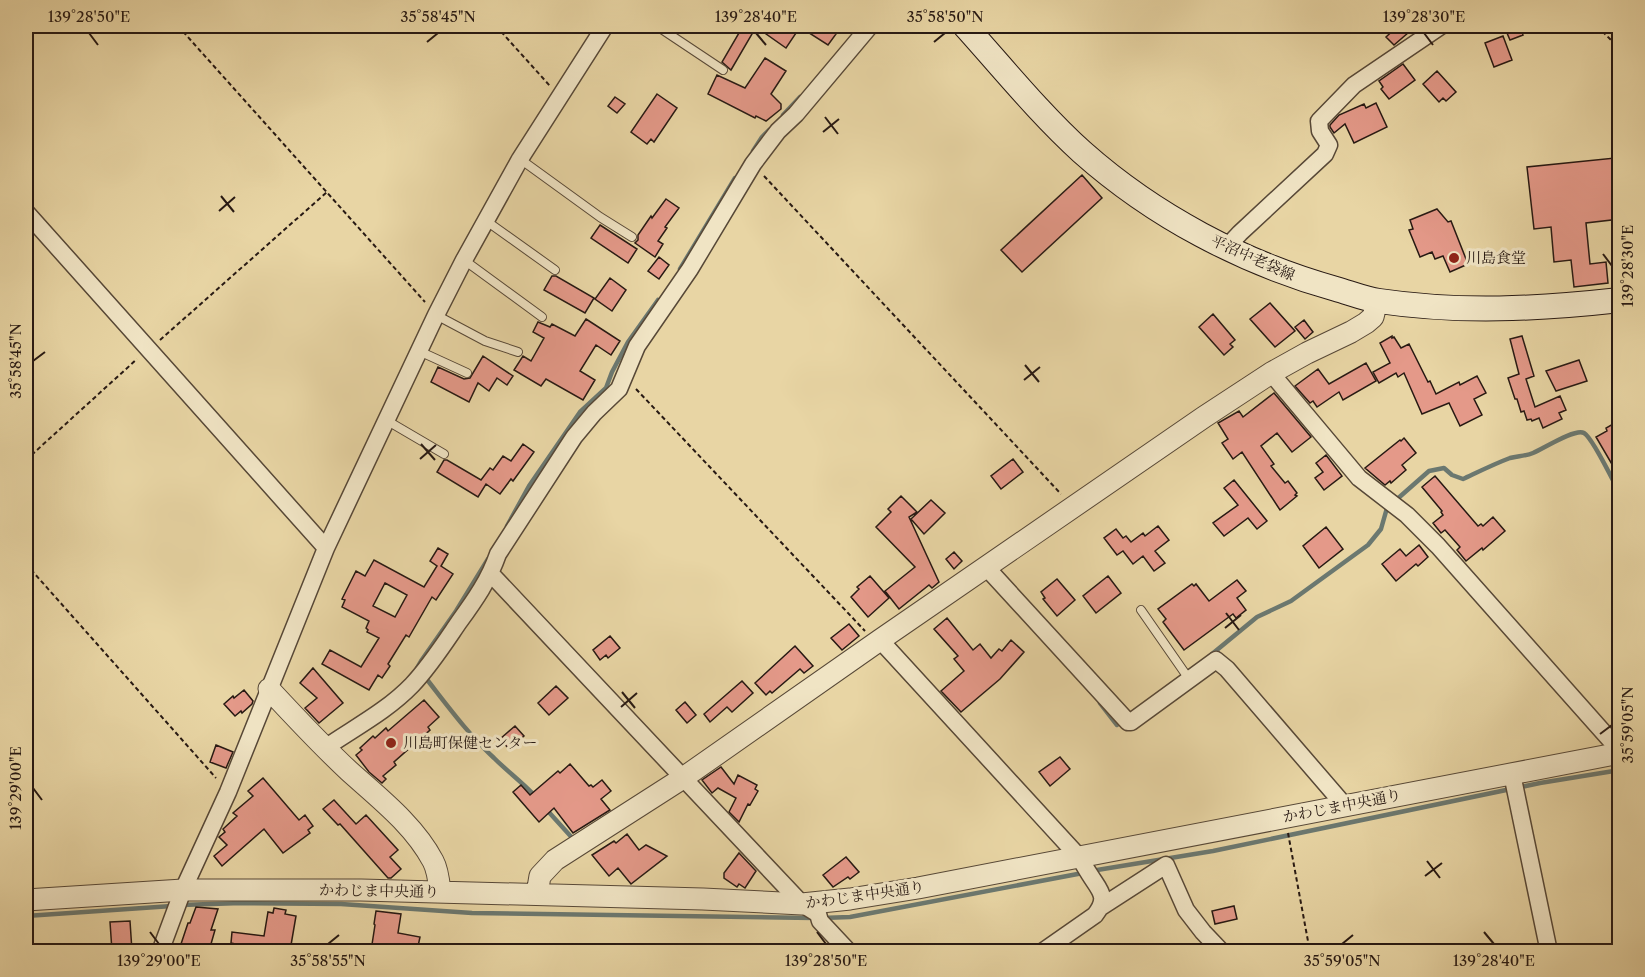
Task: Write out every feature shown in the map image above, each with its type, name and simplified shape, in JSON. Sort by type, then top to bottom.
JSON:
[{"type":"main road","name":"平沼中老袋線","points":[[964,26],[1088,157],[1141,198],[1226,248],[1267,267],[1377,301],[1478,310],[1620,300]]},
{"type":"street","points":[[160,951],[183,890],[228,792],[326,548],[436,315],[485,220],[520,159],[605,26]]},
{"type":"street","points":[[325,748],[376,715],[410,687],[428,667],[475,600],[491,574],[498,554],[574,437],[619,388],[637,346],[690,269],[753,164],[778,131],[819,88],[870,26]]},
{"type":"street","points":[[1226,248],[1325,154],[1329,145],[1320,131],[1319,121],[1354,85],[1441,26]]},
{"type":"street","points":[[26,212],[326,548]]},
{"type":"street","points":[[537,894],[540,876],[555,860],[683,778],[1204,417],[1271,373],[1366,323],[1373,317],[1377,301]]},
{"type":"street","points":[[1271,373],[1359,478],[1407,515],[1438,546],[1620,752]]},
{"type":"street","points":[[986,567],[1128,722],[1216,660],[1227,669],[1345,806]]},
{"type":"street","points":[[491,574],[849,951]]},
{"type":"street","points":[[878,641],[1085,868],[1101,890],[1103,899],[1101,908]]},
{"type":"street","points":[[269,689],[325,748],[421,841],[435,863],[440,892]]},
{"type":"street","name":"かわじま中央通り","points":[[26,900],[183,890],[362,890],[704,899],[813,913],[850,899],[918,888],[1085,868],[1284,818],[1620,752]]},
{"type":"street","points":[[1512,774],[1549,951]]},
{"type":"street","points":[[1042,951],[1166,865],[1186,910],[1222,951]]},
{"type":"lane","points":[[657,26],[723,70]]},
{"type":"lane","points":[[520,159],[600,217],[632,237]]},
{"type":"lane","points":[[485,220],[555,270]]},
{"type":"lane","points":[[464,260],[542,317]]},
{"type":"lane","points":[[436,315],[485,341],[518,352]]},
{"type":"lane","points":[[419,351],[467,373]]},
{"type":"lane","points":[[386,420],[444,454]]},
{"type":"lane","points":[[1141,610],[1189,679]]},
{"type":"path","points":[[178,26],[436,315]]},
{"type":"path","points":[[496,26],[560,97]]},
{"type":"path","points":[[1597,26],[1620,49]]},
{"type":"path","points":[[753,164],[1074,507]]},
{"type":"path","points":[[26,460],[327,192]]},
{"type":"path","points":[[624,376],[878,641]]},
{"type":"path","points":[[26,564],[228,792]]},
{"type":"path","points":[[1284,818],[1310,951]]},
{"type":"building","points":[[743,26],[823,26],[836,34],[828,45],[800,27],[786,48],[756,27],[731,70],[722,62]]},
{"type":"building","points":[[1398,26],[1416,26],[1394,45],[1386,37]]},
{"type":"building","points":[[1504,26],[1519,26],[1523,35],[1510,40]]},
{"type":"building","points":[[1503,36],[1512,60],[1494,67],[1485,43]]},
{"type":"building","points":[[765,58],[786,71],[771,94],[781,104],[781,109],[766,121],[756,116],[755,118],[708,94],[717,75],[745,88]]},
{"type":"building","points":[[1403,64],[1415,80],[1389,99],[1381,89],[1383,87],[1379,81]]},
{"type":"building","points":[[1437,71],[1456,92],[1446,101],[1443,98],[1439,102],[1423,84]]},
{"type":"building","points":[[657,94],[677,108],[654,142],[651,139],[647,144],[631,132]]},
{"type":"building","points":[[615,97],[625,104],[617,113],[608,106]]},
{"type":"building","points":[[1376,103],[1387,127],[1354,143],[1345,124],[1334,133],[1330,127],[1339,115],[1364,104],[1366,108]]},
{"type":"building","points":[[1615,158],[1620,219],[1586,223],[1590,264],[1606,262],[1608,283],[1574,287],[1571,260],[1554,262],[1551,227],[1534,229],[1527,167]]},
{"type":"building","points":[[1082,175],[1102,198],[1022,272],[1001,250]]},
{"type":"building","points":[[666,199],[679,208],[658,241],[663,244],[655,257],[635,243],[651,216],[652,218]]},
{"type":"building","points":[[1437,209],[1448,222],[1451,221],[1468,264],[1450,272],[1443,256],[1435,259],[1432,252],[1420,257],[1409,230],[1413,229],[1410,220]]},
{"type":"building","points":[[600,225],[637,249],[628,263],[591,238]]},
{"type":"building","points":[[659,257],[669,265],[659,279],[648,271]]},
{"type":"building","points":[[552,276],[556,276],[594,298],[585,313],[544,290]]},
{"type":"building","points":[[610,278],[626,290],[612,311],[595,299]]},
{"type":"building","points":[[1270,303],[1295,331],[1275,347],[1250,319]]},
{"type":"building","points":[[1213,314],[1235,340],[1230,344],[1233,347],[1224,355],[1199,327]]},
{"type":"building","points":[[586,319],[620,341],[611,355],[596,345],[580,371],[595,380],[583,400],[546,379],[541,386],[514,370],[523,356],[531,361],[544,338],[533,332],[538,322],[550,327],[552,324],[575,336]]},
{"type":"building","points":[[1304,320],[1313,332],[1305,339],[1295,327]]},
{"type":"building","points":[[1392,336],[1401,348],[1409,344],[1436,394],[1477,376],[1486,393],[1474,399],[1482,415],[1460,426],[1449,403],[1422,414],[1404,373],[1398,377],[1396,373],[1379,383],[1373,372],[1390,363],[1380,343]]},
{"type":"building","points":[[1522,336],[1534,376],[1526,379],[1535,407],[1560,396],[1566,410],[1559,413],[1562,419],[1543,428],[1539,418],[1532,421],[1527,420],[1524,411],[1521,412],[1508,378],[1519,374],[1510,339]]},
{"type":"building","points":[[483,356],[513,376],[507,385],[497,378],[489,391],[478,383],[469,402],[431,382],[438,367],[464,379],[470,378]]},
{"type":"building","points":[[1579,360],[1587,381],[1556,391],[1546,371]]},
{"type":"building","points":[[1366,363],[1376,381],[1343,400],[1339,392],[1317,407],[1313,401],[1310,403],[1295,386],[1318,369],[1329,384]]},
{"type":"building","points":[[1274,393],[1311,437],[1292,452],[1277,433],[1261,446],[1274,464],[1271,466],[1285,483],[1288,481],[1297,493],[1295,495],[1297,496],[1280,510],[1242,452],[1233,459],[1222,443],[1228,439],[1218,423],[1239,411],[1243,417]]},
{"type":"building","points":[[1620,420],[1620,478],[1596,437]]},
{"type":"building","points":[[1404,438],[1416,453],[1402,465],[1406,470],[1391,483],[1390,481],[1385,485],[1365,468]]},
{"type":"building","points":[[523,444],[534,452],[513,481],[511,479],[500,494],[486,484],[478,497],[437,472],[444,460],[447,460],[481,480],[490,468],[493,470],[503,456],[511,461]]},
{"type":"building","points":[[1326,455],[1342,476],[1324,490],[1315,478],[1323,472],[1316,463]]},
{"type":"building","points":[[1013,459],[1023,472],[1001,489],[991,476]]},
{"type":"building","points":[[1435,476],[1478,526],[1481,524],[1483,526],[1493,517],[1505,531],[1466,561],[1457,550],[1460,547],[1445,530],[1441,533],[1433,523],[1443,515],[1442,511],[1422,487]]},
{"type":"building","points":[[1234,480],[1267,521],[1257,529],[1248,518],[1224,536],[1213,523],[1238,505],[1224,488]]},
{"type":"building","points":[[901,496],[917,512],[909,517],[939,582],[932,588],[929,585],[899,609],[885,591],[915,567],[876,527],[891,512],[888,509]]},
{"type":"building","points":[[931,500],[945,513],[924,534],[911,519]]},
{"type":"building","points":[[1158,526],[1169,540],[1155,551],[1165,563],[1154,571],[1143,556],[1133,564],[1123,551],[1117,555],[1104,538],[1116,529],[1123,538],[1126,536],[1131,542],[1143,533],[1145,536]]},
{"type":"building","points":[[1326,527],[1343,549],[1319,568],[1303,546]]},
{"type":"building","points":[[1419,545],[1428,557],[1396,581],[1382,564],[1400,549],[1406,556]]},
{"type":"building","points":[[438,548],[448,554],[441,566],[453,574],[436,600],[432,597],[409,637],[406,635],[382,678],[378,675],[369,690],[322,664],[330,650],[361,667],[379,638],[367,632],[369,621],[342,607],[345,600],[342,599],[356,571],[365,576],[374,560],[424,587],[437,566],[430,561]],"holes":[[[385,583],[407,595],[395,617],[373,606]]]},
{"type":"building","points":[[954,552],[962,561],[954,569],[946,559]]},
{"type":"building","points":[[870,576],[889,598],[868,617],[851,597],[859,589],[857,587]]},
{"type":"building","points":[[1108,576],[1121,593],[1096,613],[1083,596]]},
{"type":"building","points":[[1057,579],[1075,600],[1057,616],[1043,599],[1045,598],[1041,592]]},
{"type":"building","points":[[1237,580],[1246,591],[1237,598],[1246,610],[1236,618],[1233,614],[1184,650],[1163,622],[1166,619],[1158,609],[1192,584],[1194,586],[1196,584],[1209,601]]},
{"type":"building","points":[[947,618],[973,650],[980,644],[991,658],[999,649],[1002,651],[1011,640],[1024,652],[1000,679],[961,712],[941,691],[964,671],[954,659],[958,656],[934,629]]},
{"type":"building","points":[[849,624],[859,636],[842,650],[831,638]]},
{"type":"building","points":[[610,636],[620,648],[608,658],[606,655],[600,660],[593,650]]},
{"type":"building","points":[[795,646],[813,666],[804,673],[800,669],[772,693],[770,691],[766,695],[755,683]]},
{"type":"building","points":[[313,668],[343,703],[319,723],[305,708],[317,698],[300,683]]},
{"type":"building","points":[[742,681],[753,693],[732,712],[727,707],[710,722],[704,714]]},
{"type":"building","points":[[556,686],[568,698],[549,715],[538,703]]},
{"type":"building","points":[[244,690],[253,701],[252,704],[235,716],[224,704]]},
{"type":"building","name":"川島町保健センター","points":[[424,700],[439,717],[428,727],[430,730],[394,762],[396,765],[383,776],[386,779],[382,783],[369,772],[356,755],[373,736],[375,738],[386,728],[388,731]]},
{"type":"building","points":[[685,702],[696,715],[687,723],[676,710]]},
{"type":"building","points":[[515,726],[524,736],[509,749],[500,739]]},
{"type":"building","points":[[216,745],[233,752],[226,768],[210,762]]},
{"type":"building","points":[[1060,757],[1070,769],[1050,786],[1039,772]]},
{"type":"building","points":[[570,764],[589,786],[593,787],[602,780],[611,791],[601,799],[610,810],[573,833],[554,808],[539,822],[513,792],[521,785],[530,795],[558,771],[560,773]]},
{"type":"building","points":[[721,767],[734,784],[738,775],[757,785],[755,789],[758,791],[739,822],[729,812],[736,798],[718,788],[712,793],[702,780]]},
{"type":"building","points":[[263,778],[299,820],[305,815],[313,826],[308,830],[310,833],[283,853],[264,829],[222,866],[214,856],[227,845],[219,837],[225,832],[223,829],[237,816],[233,813],[253,796],[248,791]]},
{"type":"building","points":[[334,800],[356,824],[366,815],[398,850],[390,857],[401,869],[391,878],[388,878],[340,824],[338,825],[323,809]]},
{"type":"building","points":[[627,834],[639,850],[646,845],[667,856],[631,884],[618,868],[609,876],[592,855],[614,841],[616,843]]},
{"type":"building","points":[[739,853],[756,871],[745,888],[739,884],[737,887],[724,878],[724,873]]},
{"type":"building","points":[[846,857],[859,872],[833,887],[823,875]]},
{"type":"building","points":[[1234,906],[1237,919],[1215,924],[1212,911]]},
{"type":"building","points":[[196,907],[218,909],[211,930],[215,930],[211,944],[208,944],[205,951],[192,951],[180,947]]},
{"type":"building","points":[[274,908],[286,910],[285,914],[296,916],[290,951],[235,951],[236,944],[231,943],[232,932],[264,936],[268,912],[273,913]]},
{"type":"building","points":[[376,911],[401,914],[398,933],[420,937],[417,951],[371,951]]},
{"type":"building","points":[[130,921],[132,951],[112,951],[110,922]]},
{"type":"waterway","points":[[783,115],[800,97]]},
{"type":"waterway","points":[[753,151],[769,130]]},
{"type":"waterway","points":[[680,269],[735,178]]},
{"type":"waterway","points":[[507,526],[529,486],[580,412],[606,388],[628,342],[658,300]]},
{"type":"waterway","points":[[1212,654],[1257,617],[1291,601],[1368,545],[1381,529],[1387,508],[1429,471],[1444,468],[1452,475],[1463,479],[1504,460],[1533,453],[1580,432],[1584,433],[1593,443],[1620,494]]},
{"type":"waterway","points":[[417,668],[488,559]]},
{"type":"waterway","points":[[425,677],[475,739],[535,796]]},
{"type":"waterway","points":[[1100,703],[1117,725],[1124,720]]},
{"type":"waterway","points":[[1091,871],[1213,851],[1540,783],[1620,770]]},
{"type":"waterway","points":[[546,809],[575,841]]},
{"type":"waterway","points":[[822,918],[850,917],[1083,873]]},
{"type":"waterway","points":[[181,905],[341,904],[472,913],[814,918]]},
{"type":"waterway","points":[[26,916],[172,906]]},
{"type":"place","name":"川島食堂","points":[[1454,258]]},
{"type":"place","name":"川島町保健センター","points":[[391,743]]}]
